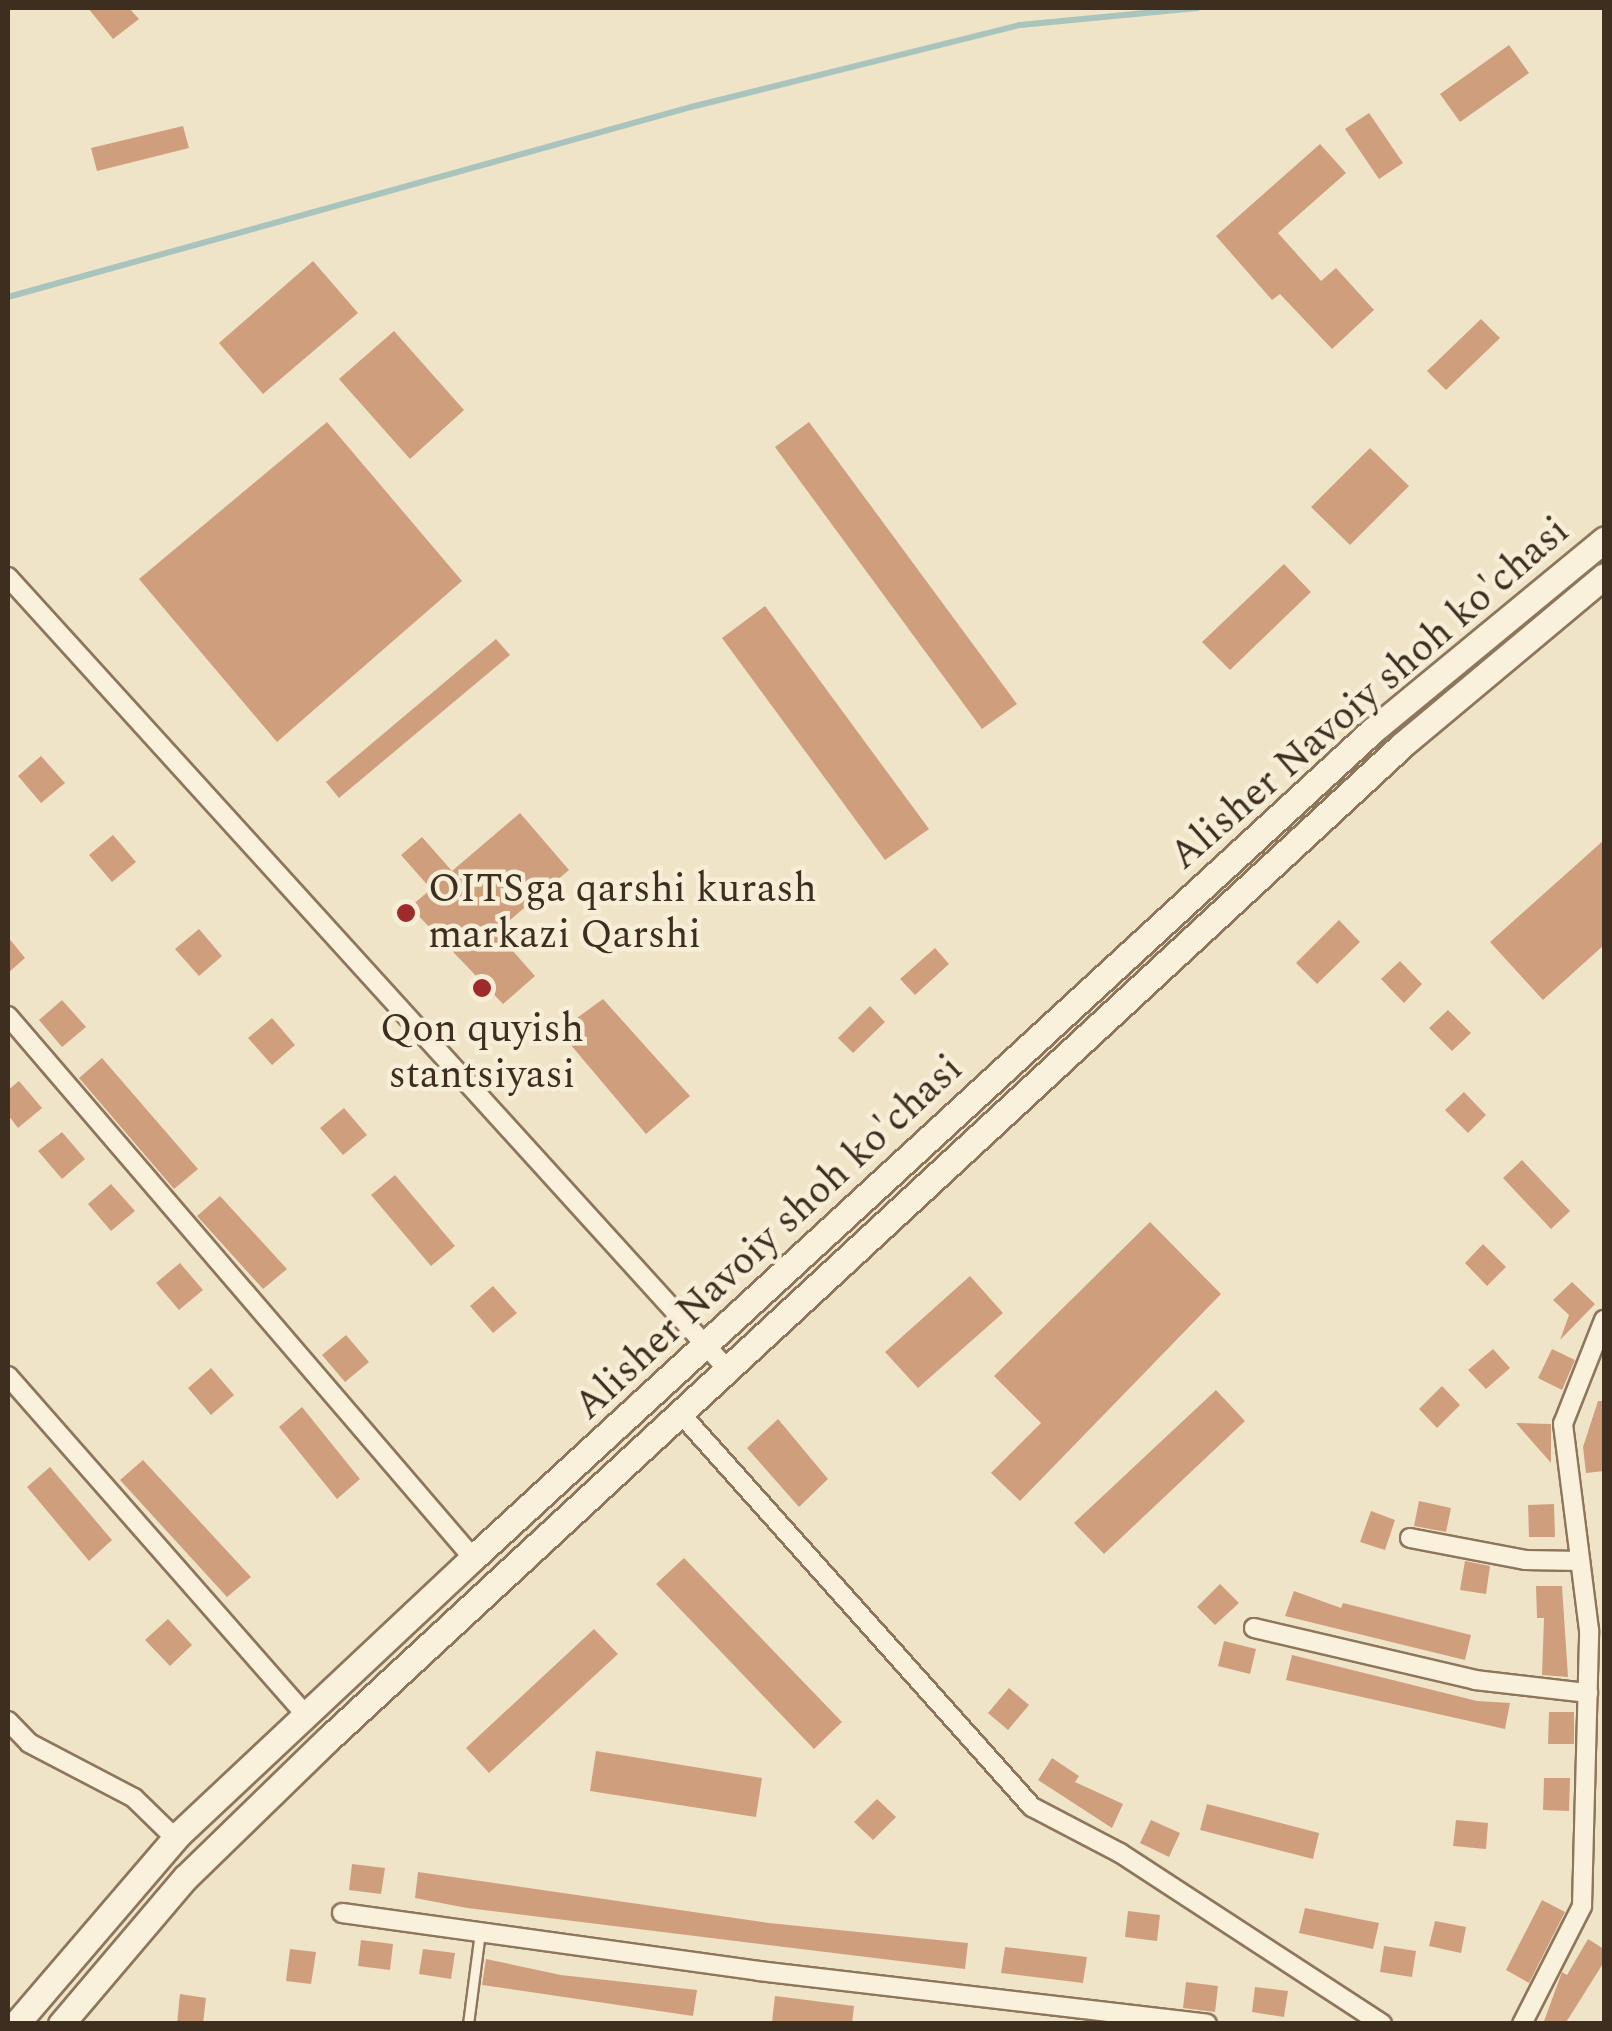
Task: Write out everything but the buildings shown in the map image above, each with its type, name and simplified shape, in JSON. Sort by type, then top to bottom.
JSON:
[{"type":"main road","name":"Alisher Navoiy shoh ko'chasi","points":[[16,2024],[175,1838],[306,1714],[708,1348],[1372,731],[1604,540]]},
{"type":"main road","name":"Alisher Navoiy shoh ko'chasi","points":[[60,2024],[184,1878],[1402,745],[1604,576]]},
{"type":"street","points":[[8,578],[728,1370]]},
{"type":"street","points":[[8,1016],[474,1558]]},
{"type":"street","points":[[1522,2024],[1582,1906],[1588,1693],[1580,1561],[1563,1424],[1604,1320]]},
{"type":"street","points":[[8,1376],[306,1714]]},
{"type":"street","points":[[681,1414],[1032,1807],[1120,1853],[1382,2024]]},
{"type":"street","points":[[1410,1538],[1525,1560],[1580,1561]]},
{"type":"street","points":[[1254,1628],[1475,1680],[1588,1693]]},
{"type":"street","points":[[8,1721],[30,1744],[134,1798],[175,1838]]},
{"type":"street","points":[[342,1913],[1208,2024]]},
{"type":"lane","points":[[468,2024],[480,1932]]},
{"type":"waterway","points":[[8,297],[695,106],[1020,25],[1197,8]]},
{"type":"place","name":"OITSga qarshi kurash markazi Qarshi","points":[[406,913]]},
{"type":"place","name":"Qon quyish stantsiyasi","points":[[482,988]]}]
